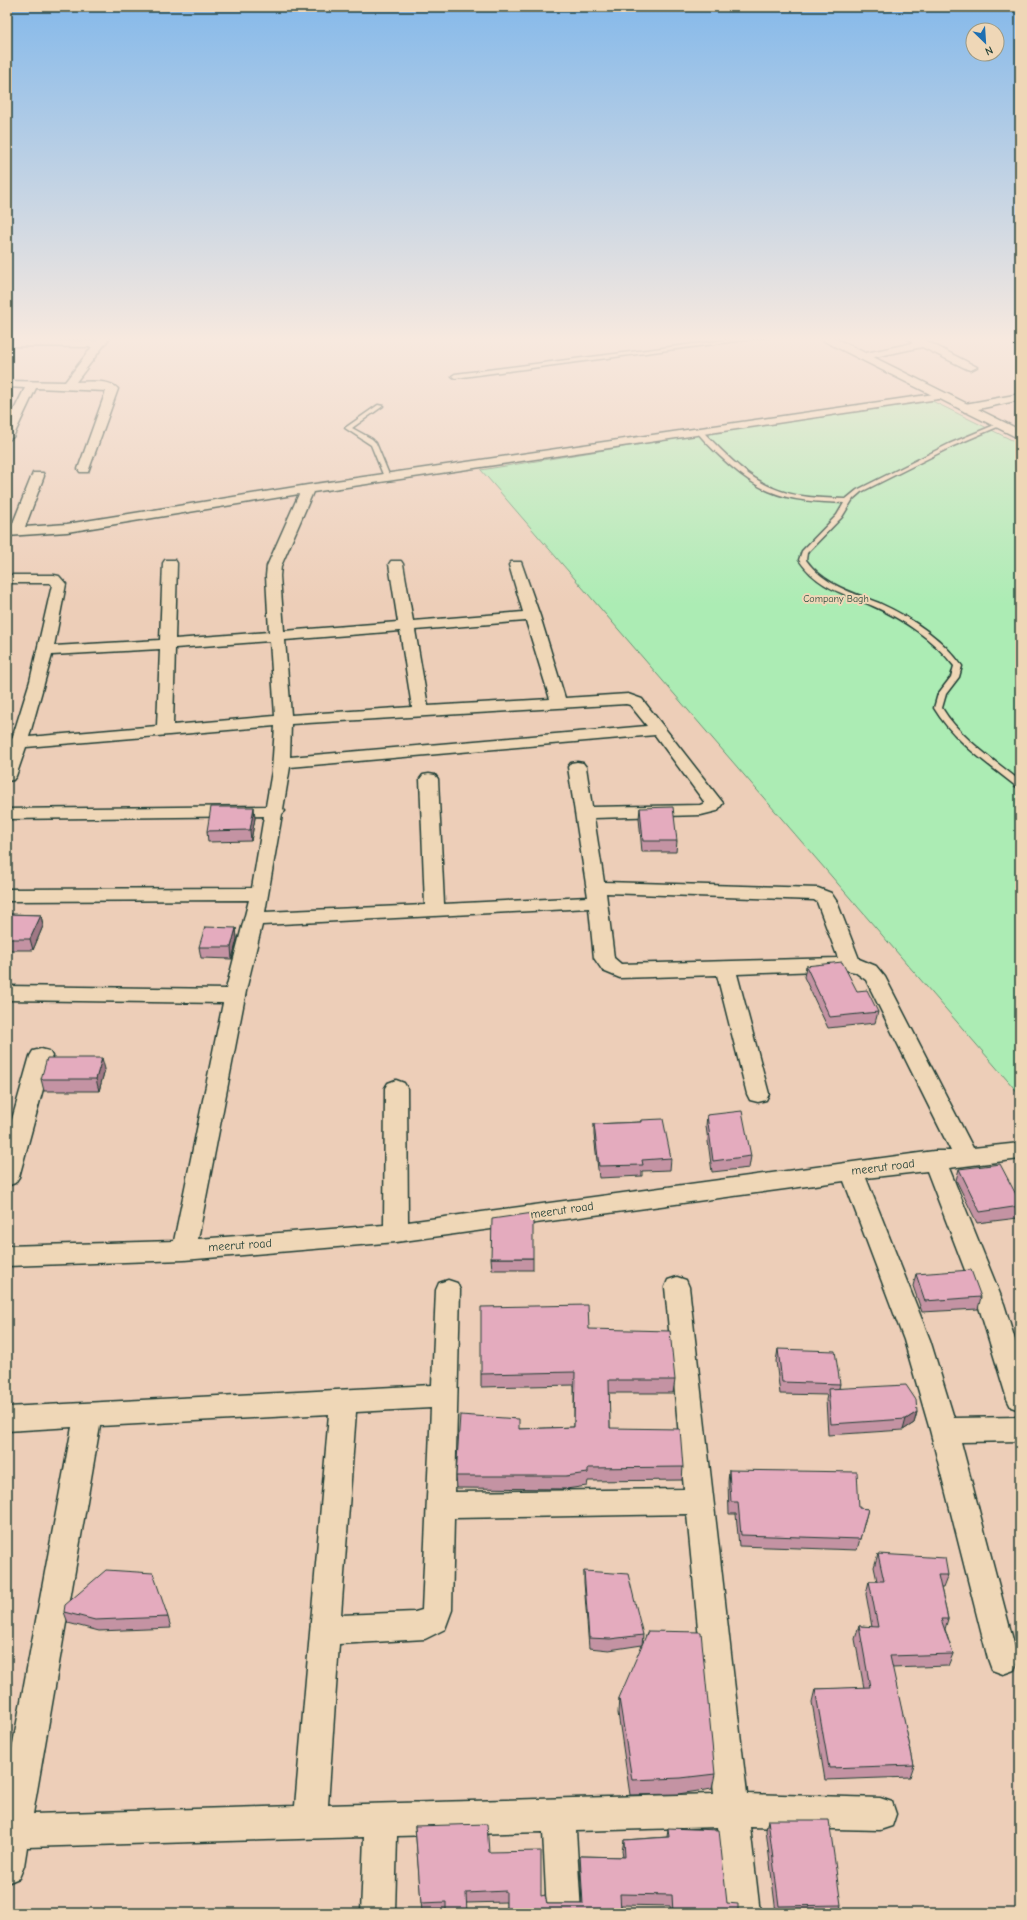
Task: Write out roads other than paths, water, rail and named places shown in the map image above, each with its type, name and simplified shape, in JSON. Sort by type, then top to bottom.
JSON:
[{"type":"main road","points":[[1001,426],[1020,435]]},
{"type":"street","points":[[7,437],[12,426]]},
{"type":"street","points":[[84,468],[99,426]]},
{"type":"street","points":[[38,476],[12,532],[68,528],[308,489],[736,426]]},
{"type":"street","points":[[184,1250],[235,996],[260,894],[276,811],[282,763],[283,720],[273,576],[274,566],[308,489]]},
{"type":"street","points":[[165,730],[169,644],[170,563]]},
{"type":"street","points":[[396,564],[421,712]]},
{"type":"street","points":[[516,565],[559,703]]},
{"type":"street","points":[[7,579],[46,578],[58,581],[59,584],[45,651],[14,743],[7,776]]},
{"type":"street","points":[[45,651],[169,644],[533,616]]},
{"type":"street","points":[[14,743],[283,720],[621,699],[633,700],[659,730],[713,799],[714,803],[711,807],[701,810],[583,813]]},
{"type":"street","points":[[282,763],[659,730]]},
{"type":"street","points":[[577,766],[606,964],[611,969],[620,971],[851,965],[859,965],[870,970],[875,976],[966,1157]]},
{"type":"street","points":[[429,780],[435,910]]},
{"type":"street","points":[[7,814],[276,811]]},
{"type":"street","points":[[7,895],[260,894]]},
{"type":"street","points":[[254,919],[435,910],[596,894],[818,894],[824,897],[827,902],[851,965]]},
{"type":"street","points":[[725,968],[758,1094]]},
{"type":"street","points":[[7,993],[235,996]]},
{"type":"street","points":[[7,1176],[41,1056]]},
{"type":"street","points":[[396,1088],[396,1233]]},
{"type":"street","name":"meerut road","points":[[7,1256],[184,1250],[396,1233],[934,1160],[1020,1152]]},
{"type":"street","points":[[934,1160],[991,1304],[1020,1399]]},
{"type":"street","points":[[852,1171],[917,1340],[944,1430],[1003,1659]]},
{"type":"street","points":[[677,1287],[743,1913]]},
{"type":"street","points":[[325,1630],[425,1625],[434,1619],[437,1610],[448,1290]]},
{"type":"street","points":[[7,1419],[445,1396]]},
{"type":"street","points":[[310,1822],[343,1402]]},
{"type":"street","points":[[7,1866],[10,1831],[88,1415]]},
{"type":"street","points":[[944,1430],[1020,1429]]},
{"type":"street","points":[[440,1505],[700,1501]]},
{"type":"street","points":[[10,1831],[732,1810],[880,1814]]},
{"type":"street","points":[[558,1814],[564,1913]]},
{"type":"street","points":[[378,1913],[381,1820]]},
{"type":"lane","points":[[351,426],[348,428],[370,440],[374,444],[387,477]]},
{"type":"lane","points":[[999,426],[951,445],[859,491],[848,501],[840,516],[804,552],[802,560],[808,570],[823,581],[843,592],[886,609],[906,620],[952,656],[958,666],[955,677],[942,694],[938,708],[946,724],[970,746],[1020,784]]},
{"type":"lane","points":[[699,431],[748,476],[766,488],[783,494],[848,501]]},
{"type":"park label","name":"Company Bagh","points":[[836,599]]}]
